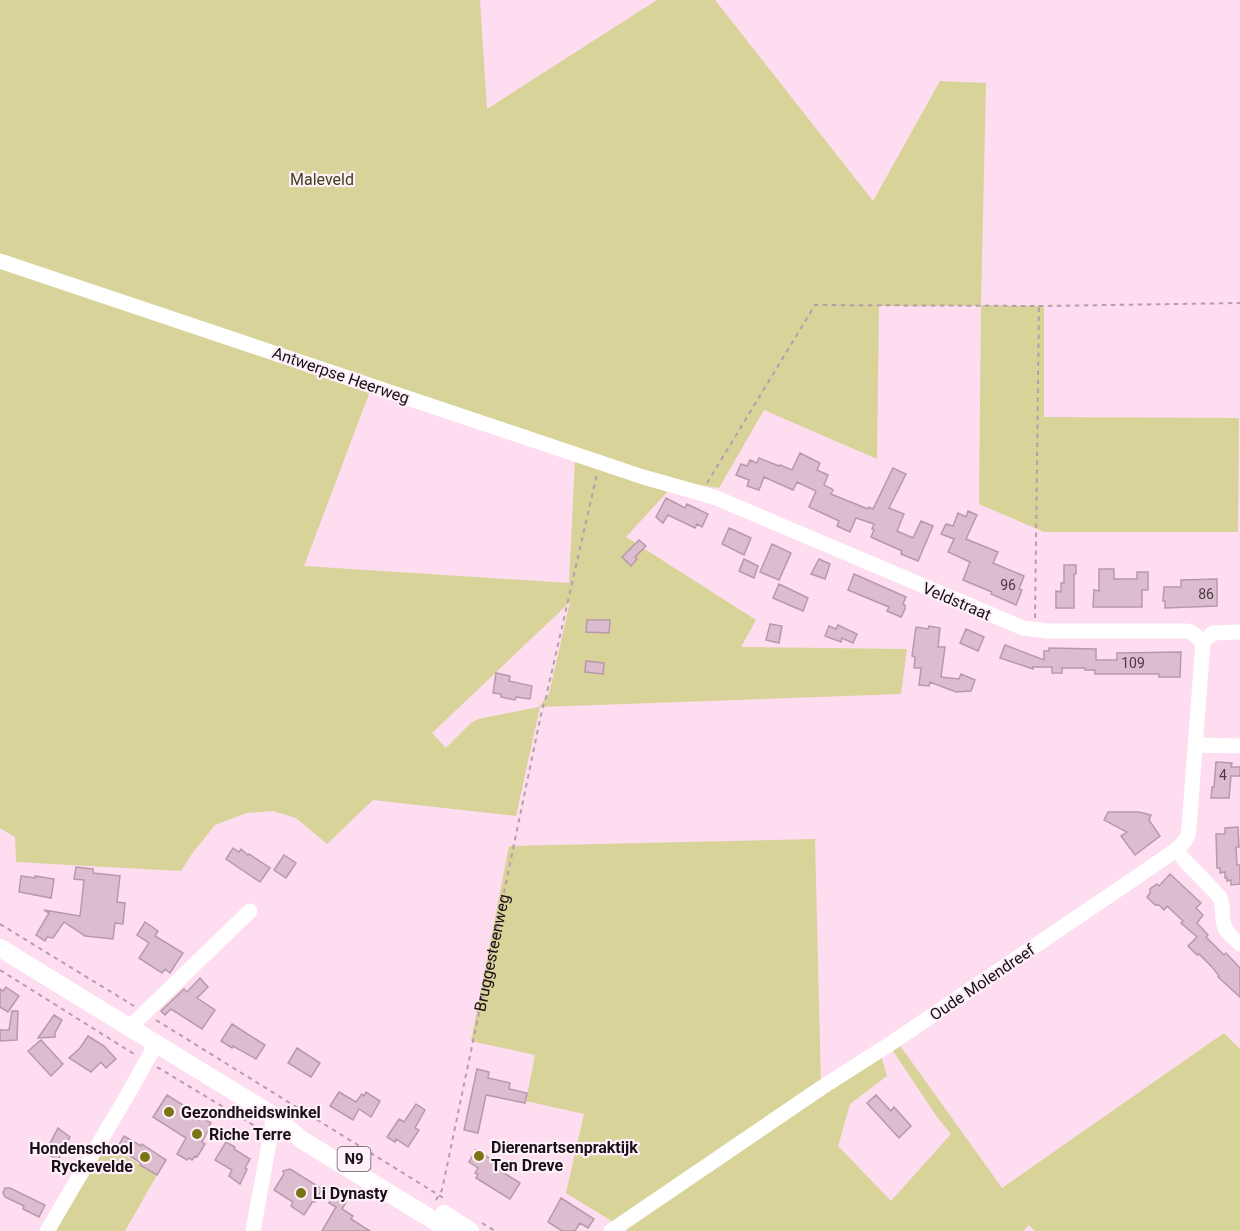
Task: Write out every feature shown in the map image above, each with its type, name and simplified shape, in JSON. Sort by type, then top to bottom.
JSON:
[{"type":"main road","name":"N9","points":[[0,948],[156,1044],[279,1108],[291,1120],[442,1215],[473,1225]]},
{"type":"street","name":"Antwerpse Heerweg","points":[[0,261],[600,463],[683,488]]},
{"type":"street","name":"Veldstraat","points":[[683,488],[714,497],[1023,628],[1047,631],[1186,631],[1191,632],[1203,642]]},
{"type":"street","points":[[1203,642],[1214,633],[1240,632]]},
{"type":"street","name":"Oude Molendreef","points":[[611,1231],[821,1088],[903,1036],[1184,842],[1188,835],[1203,642]]},
{"type":"street","points":[[1196,745],[1240,746]]},
{"type":"street","points":[[1176,849],[1220,897],[1226,930],[1240,944]]},
{"type":"street","points":[[127,1025],[249,911]]},
{"type":"street","points":[[47,1231],[156,1044]]},
{"type":"street","points":[[253,1231],[279,1108]]},
{"type":"path","points":[[700,493],[814,305],[1039,306],[1240,303]]},
{"type":"path","points":[[1035,630],[1039,306]]},
{"type":"path","name":"Bruggesteenweg","points":[[442,1215],[442,1191],[527,779],[600,463]]},
{"type":"path","points":[[279,1108],[442,1215]]},
{"type":"path","points":[[473,1225],[495,1231]]},
{"type":"green space","name":"Maleveld","points":[[0,0],[480,0],[487,109],[657,0],[715,0],[873,201],[940,81],[986,83],[981,305],[1044,306],[1044,417],[1239,418],[1238,532],[1044,532],[979,504],[981,306],[879,306],[877,459],[764,410],[719,488],[672,481],[669,490],[626,537],[756,620],[741,647],[907,649],[901,694],[540,707],[516,816],[373,800],[327,844],[296,818],[273,811],[247,813],[215,825],[181,871],[16,862],[15,837],[0,828]],"holes":[[[372,386],[575,460],[569,583],[304,566]],[[570,602],[549,694],[539,707],[478,719],[446,748],[432,733]]]},
{"type":"green space","points":[[815,839],[821,1087],[881,1055],[887,1076],[850,1104],[838,1146],[891,1201],[951,1134],[887,1042],[894,1037],[1002,1188],[1224,1033],[1240,1049],[1240,1231],[1035,1231],[1029,1225],[1023,1231],[628,1231],[566,1193],[584,1114],[526,1101],[535,1055],[471,1041],[509,846]]},
{"type":"green space","points":[[106,1142],[157,1175],[125,1231],[56,1231]]},
{"type":"building","points":[[800,453],[820,463],[817,470],[828,475],[824,485],[833,490],[831,494],[868,509],[869,507],[873,509],[893,468],[906,474],[889,508],[904,514],[897,531],[913,538],[921,521],[933,526],[918,561],[871,537],[874,524],[856,518],[850,532],[837,526],[839,521],[809,507],[816,491],[797,482],[793,490],[764,477],[759,490],[747,486],[749,480],[736,475],[741,464],[747,466],[750,460],[757,463],[759,458],[792,470]]},
{"type":"building","points":[[666,498],[685,508],[687,504],[708,514],[702,527],[697,524],[695,528],[668,515],[663,523],[656,517]]},
{"type":"building","points":[[968,511],[977,515],[966,539],[998,552],[993,563],[1024,576],[1016,605],[963,580],[970,562],[948,552],[954,539],[941,534],[946,524],[953,526],[958,513],[966,517]]},
{"type":"building","points":[[729,528],[751,538],[744,555],[722,544]]},
{"type":"building","points":[[639,540],[646,546],[635,557],[637,559],[631,566],[622,557]]},
{"type":"building","points":[[772,544],[791,553],[779,580],[760,572]]},
{"type":"building","points":[[744,559],[758,566],[754,578],[739,571]]},
{"type":"building","points":[[819,559],[830,564],[825,579],[811,574]]},
{"type":"building","points":[[1064,565],[1076,565],[1074,608],[1056,608],[1056,591],[1061,592],[1061,583],[1064,583]]},
{"type":"building","points":[[1099,569],[1114,569],[1114,579],[1137,579],[1137,572],[1148,572],[1148,590],[1142,590],[1142,607],[1093,607],[1094,590],[1099,591]]},
{"type":"building","points":[[854,574],[906,597],[903,604],[905,609],[901,617],[887,611],[889,607],[848,590]]},
{"type":"building","points":[[1217,579],[1217,606],[1165,608],[1164,587],[1181,587],[1181,580]]},
{"type":"building","points":[[779,584],[808,598],[803,611],[773,598]]},
{"type":"building","points":[[587,620],[610,620],[609,633],[586,632]]},
{"type":"building","points":[[770,624],[782,626],[779,643],[766,640]]},
{"type":"building","points":[[838,625],[857,634],[853,643],[842,638],[841,642],[825,636],[829,626],[836,629]]},
{"type":"building","points":[[929,626],[940,628],[938,647],[945,647],[941,677],[959,679],[961,674],[975,680],[971,691],[956,692],[930,682],[929,686],[919,685],[921,668],[914,668],[915,657],[912,656],[916,627],[928,629]]},
{"type":"building","points":[[966,629],[984,637],[978,651],[960,643]]},
{"type":"building","points":[[1005,645],[1044,660],[1044,651],[1049,651],[1049,648],[1096,649],[1096,660],[1117,660],[1117,653],[1181,652],[1180,677],[1159,677],[1159,674],[1095,674],[1095,670],[1085,670],[1085,668],[1062,668],[1062,673],[1052,673],[1052,667],[1033,667],[1033,669],[1000,658]]},
{"type":"building","points":[[586,661],[604,663],[603,674],[585,672]]},
{"type":"building","points":[[496,673],[510,676],[509,681],[532,686],[530,699],[516,697],[515,700],[493,693]]},
{"type":"building","points":[[1216,762],[1232,763],[1231,767],[1240,767],[1240,776],[1231,776],[1229,798],[1211,798]]},
{"type":"building","points":[[1108,812],[1139,812],[1151,815],[1149,820],[1160,836],[1135,855],[1121,836],[1127,832],[1104,820]]},
{"type":"building","points":[[1238,827],[1239,847],[1236,847],[1237,865],[1240,865],[1240,884],[1231,885],[1231,880],[1227,881],[1225,878],[1225,872],[1220,873],[1220,868],[1217,868],[1216,834],[1225,834],[1225,828]]},
{"type":"building","points":[[233,848],[239,852],[241,849],[270,868],[260,882],[226,859]]},
{"type":"building","points":[[284,855],[296,863],[286,878],[274,870]]},
{"type":"building","points":[[76,867],[93,869],[93,873],[120,876],[117,902],[125,903],[123,924],[115,923],[113,939],[85,936],[64,922],[53,938],[47,937],[45,941],[36,935],[49,913],[44,910],[80,916],[84,880],[74,879]]},
{"type":"building","points":[[1170,874],[1201,903],[1196,908],[1203,915],[1197,923],[1208,935],[1206,937],[1240,968],[1240,997],[1218,977],[1199,954],[1197,955],[1188,946],[1197,937],[1181,923],[1183,921],[1167,906],[1164,910],[1147,897],[1150,889],[1157,884],[1159,886]]},
{"type":"building","points":[[21,876],[54,879],[51,898],[19,892]]},
{"type":"building","points":[[145,922],[158,931],[155,936],[183,953],[170,973],[165,969],[162,973],[139,958],[149,943],[137,935]]},
{"type":"building","points":[[200,978],[208,987],[197,998],[215,1010],[202,1029],[171,1009],[165,1015],[161,1011],[184,989],[187,992]]},
{"type":"building","points":[[6,987],[19,996],[8,1012],[0,1007],[0,989],[3,991]]},
{"type":"building","points":[[12,1011],[18,1011],[17,1040],[0,1041],[0,1030],[9,1030]]},
{"type":"building","points":[[54,1015],[62,1020],[55,1037],[38,1038]]},
{"type":"building","points":[[232,1024],[265,1045],[256,1059],[221,1041]]},
{"type":"building","points":[[88,1036],[104,1046],[116,1059],[106,1068],[101,1062],[91,1072],[69,1058]]},
{"type":"building","points":[[41,1040],[63,1064],[51,1076],[28,1051]]},
{"type":"building","points":[[297,1048],[320,1063],[311,1077],[288,1063]]},
{"type":"building","points":[[477,1069],[489,1072],[488,1078],[510,1083],[509,1089],[527,1093],[525,1103],[486,1095],[478,1133],[464,1130]]},
{"type":"building","points":[[339,1092],[356,1102],[366,1092],[380,1101],[371,1117],[359,1109],[353,1120],[330,1106]]},
{"type":"building","points":[[167,1095],[186,1107],[184,1111],[199,1120],[201,1117],[211,1123],[202,1142],[205,1144],[197,1157],[195,1156],[192,1160],[189,1158],[187,1160],[177,1154],[186,1138],[153,1117]]},
{"type":"building","points":[[876,1095],[891,1111],[894,1107],[911,1126],[899,1138],[867,1103]]},
{"type":"building","points":[[416,1104],[425,1110],[415,1128],[419,1130],[408,1147],[396,1139],[395,1142],[387,1137],[399,1119],[404,1122]]},
{"type":"building","points":[[58,1128],[70,1137],[58,1160],[45,1153]]},
{"type":"building","name":"Hondenschool Ryckevelde","points":[[124,1136],[141,1146],[142,1144],[166,1160],[157,1175],[117,1148]]},
{"type":"building","points":[[226,1142],[250,1159],[240,1184],[229,1176],[232,1170],[215,1160]]},
{"type":"building","points":[[476,1150],[499,1164],[496,1168],[520,1183],[510,1199],[476,1178],[478,1174],[475,1173],[478,1168],[469,1162]]},
{"type":"building","name":"Li Dynasty","points":[[290,1169],[322,1189],[304,1215],[291,1206],[293,1202],[274,1190],[284,1174],[283,1171]]},
{"type":"building","points":[[5,1188],[10,1188],[45,1205],[39,1217],[23,1209],[24,1206],[5,1197],[3,1193]]},
{"type":"building","points":[[340,1191],[349,1197],[342,1209],[353,1216],[351,1219],[370,1231],[322,1231],[336,1207],[329,1203]]},
{"type":"building","points":[[561,1198],[594,1219],[588,1228],[580,1223],[575,1231],[562,1231],[548,1222]]},
{"type":"place","name":"Gezondheidswinkel","points":[[169,1112]]},
{"type":"place","name":"Riche Terre","points":[[197,1134]]},
{"type":"place","name":"Dierenartsenpraktijk Ten Dreve","points":[[479,1156]]},
{"type":"place","name":"Hondenschool Ryckevelde","points":[[145,1157]]},
{"type":"place","name":"Li Dynasty","points":[[301,1193]]}]
